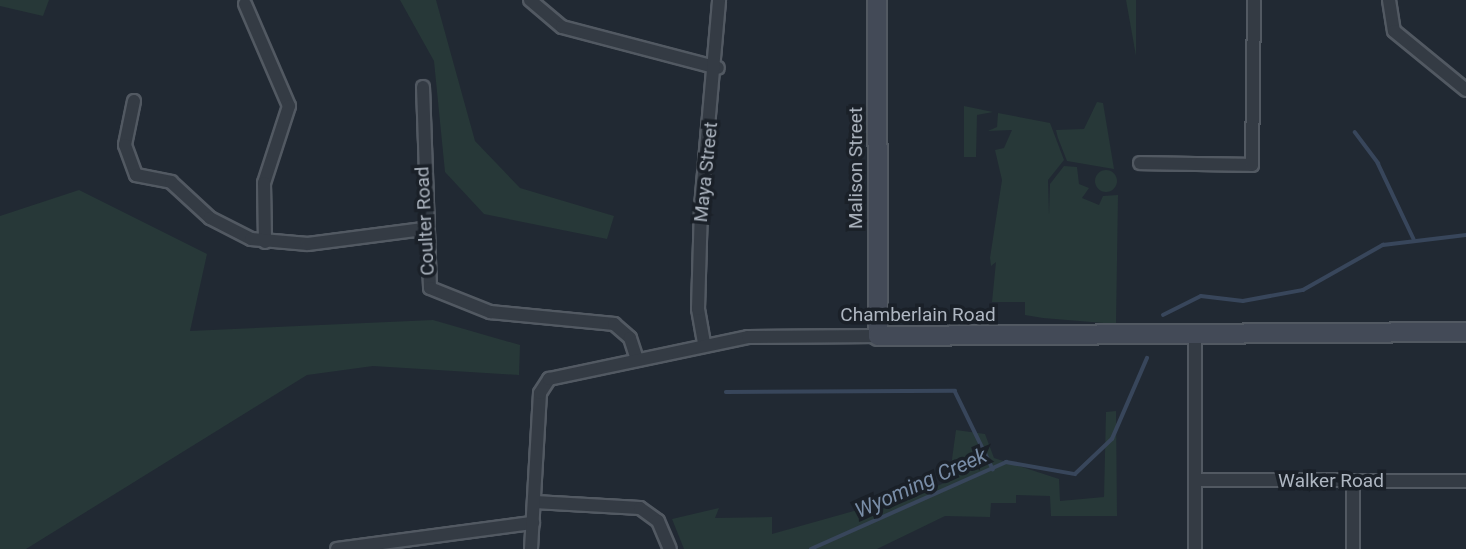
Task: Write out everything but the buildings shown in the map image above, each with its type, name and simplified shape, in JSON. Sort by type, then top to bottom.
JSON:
[{"type":"street","points":[[530,0],[562,27],[718,68]]},
{"type":"street","name":"Maya Street","points":[[704,343],[698,309],[701,207],[718,68],[719,0]]},
{"type":"street","name":"Malison Street","points":[[877,0],[878,336]]},
{"type":"street","points":[[1140,163],[1252,164],[1254,0]]},
{"type":"street","points":[[1389,0],[1394,31],[1466,90]]},
{"type":"street","points":[[245,4],[289,106],[264,183],[265,242]]},
{"type":"street","name":"Coulter Road","points":[[423,86],[426,277],[438,296],[518,318],[614,324],[630,338],[637,360]]},
{"type":"street","points":[[134,101],[125,145],[136,175],[170,182],[210,218],[265,242],[424,229]]},
{"type":"street","name":"Chamberlain Road","points":[[531,549],[544,382],[704,343],[878,336],[1466,332]]},
{"type":"street","points":[[1195,335],[1195,549]]},
{"type":"street","name":"Walker Road","points":[[1195,480],[1466,481]]},
{"type":"street","points":[[1353,481],[1353,549]]},
{"type":"street","points":[[535,502],[640,508],[658,521],[670,549]]},
{"type":"street","points":[[337,549],[533,523]]},
{"type":"shaded area","points":[[0,0],[49,0],[43,16],[0,6]]},
{"type":"shaded area","points":[[400,0],[436,0],[475,141],[520,188],[614,216],[607,239],[484,214],[445,172],[434,61]]},
{"type":"shaded area","points":[[1126,0],[1136,0],[1136,56]]},
{"type":"shaded area","points":[[1097,102],[1103,103],[1114,169],[1067,161],[1058,138],[1056,130],[1084,129]]},
{"type":"shaded area","points":[[964,106],[993,112],[977,115],[976,157],[964,157]]},
{"type":"shaded area","points":[[998,113],[1050,123],[1064,160],[1048,180],[1049,215],[1050,184],[1064,166],[1077,167],[1079,184],[1089,188],[1082,198],[1099,205],[1103,196],[1118,195],[1116,324],[1025,315],[1025,302],[992,302],[996,262],[991,266],[990,258],[1002,180],[995,150],[1004,148],[1012,130],[988,131],[997,127]]},
{"type":"shaded area","points":[[1106,170],[1114,173],[1117,181],[1114,189],[1106,192],[1098,189],[1095,181],[1098,173]]},
{"type":"shaded area","points":[[79,190],[207,254],[190,331],[433,320],[520,345],[519,375],[373,366],[307,375],[26,549],[0,549],[0,216]]},
{"type":"shaded area","points":[[1116,411],[1117,516],[1051,516],[1050,496],[1016,495],[1016,503],[991,503],[990,517],[945,516],[877,549],[684,549],[672,519],[719,508],[715,518],[772,517],[772,534],[925,491],[949,481],[956,430],[985,434],[994,458],[1059,479],[1060,501],[1104,497],[1106,412]]},
{"type":"waterway","points":[[1355,132],[1378,163],[1414,239]]},
{"type":"waterway","name":"Wyoming Creek","points":[[1163,315],[1201,296],[1243,301],[1303,290],[1383,245],[1466,235]]},
{"type":"waterway","name":"Wyoming Creek","points":[[811,549],[1006,462],[1075,474],[1112,439],[1147,358]]},
{"type":"waterway","points":[[726,392],[955,391],[993,469]]}]
